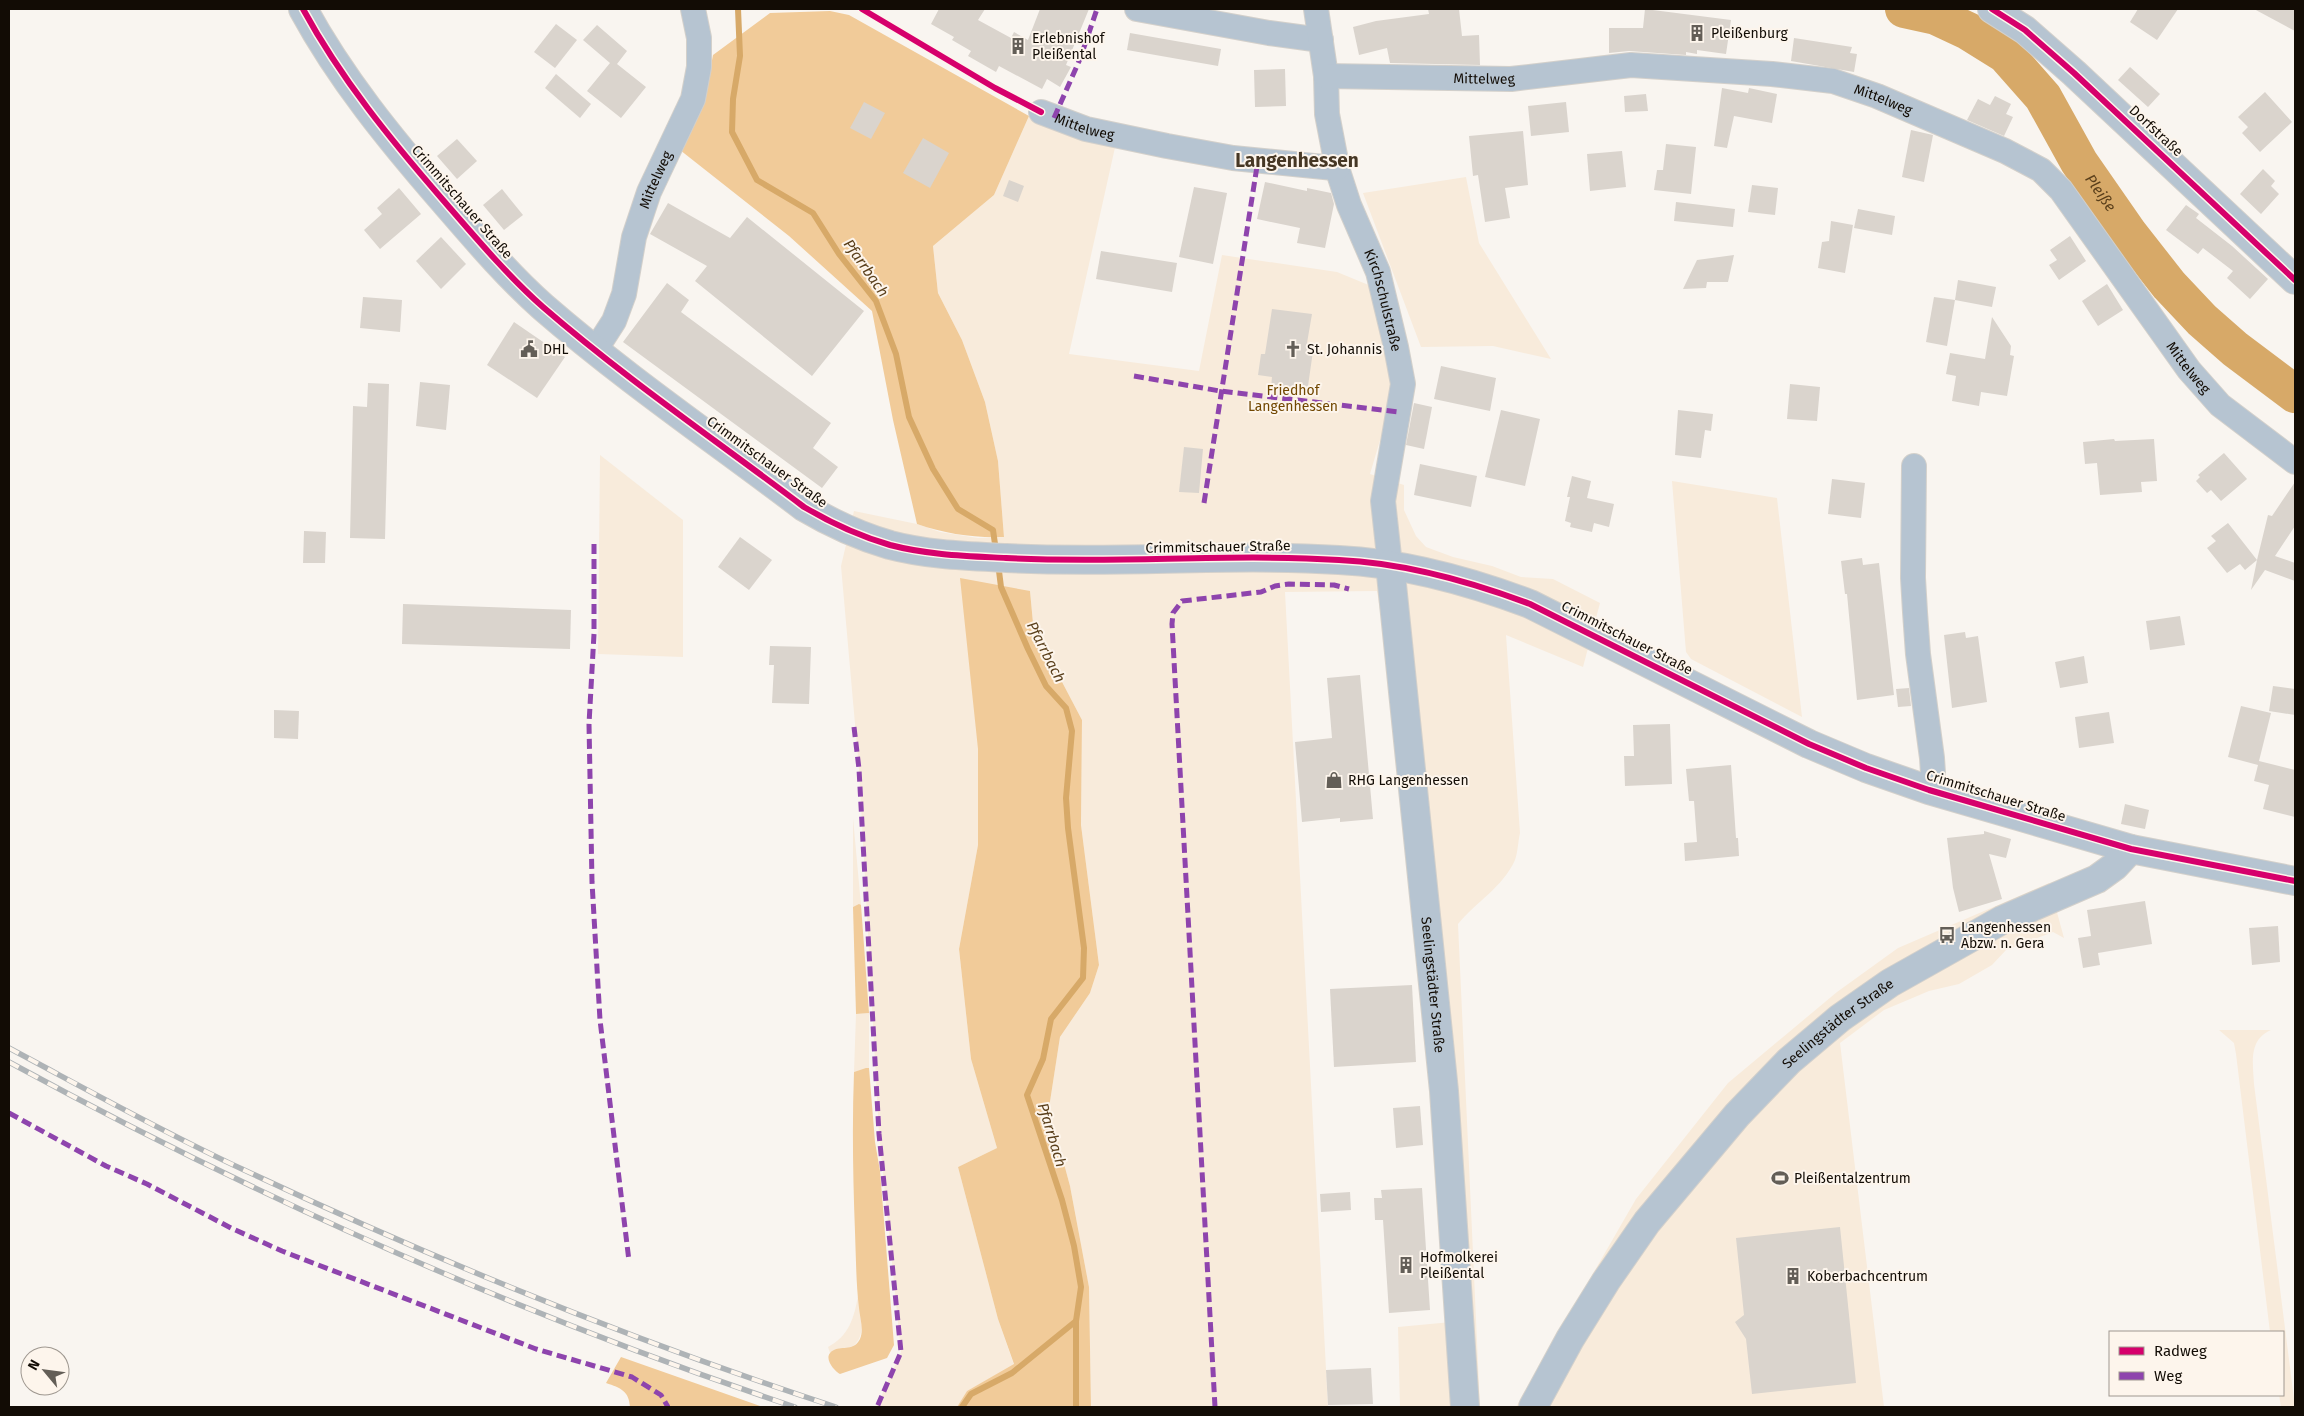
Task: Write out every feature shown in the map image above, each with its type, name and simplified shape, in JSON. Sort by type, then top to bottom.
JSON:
[{"type":"street","name":"Crimmitschauer Straße","points":[[303,9],[318,38],[363,105],[419,172],[508,272],[543,307],[804,508],[833,524],[891,545],[936,554],[1027,560],[1096,561],[1278,558],[1340,560],[1390,565],[1484,587],[1530,604],[1809,744],[1866,768],[1929,790],[2131,849],[2295,881]]},
{"type":"street","name":"Mittelweg","points":[[596,349],[614,321],[624,294],[634,237],[649,192],[693,99],[699,68],[699,38],[693,9]]},
{"type":"street","points":[[1137,9],[1269,33],[1321,40]]},
{"type":"street","name":"Kirchschulstraße","points":[[1316,9],[1326,76],[1327,114],[1338,167],[1349,205],[1378,272],[1403,384],[1383,501],[1390,565]]},
{"type":"street","name":"Dorfstraße","points":[[1992,9],[2025,30],[2074,72],[2295,280]]},
{"type":"street","name":"Mittelweg","points":[[1326,76],[1511,79],[1631,65],[1772,74],[1833,82],[1877,96],[2005,151],[2040,170],[2061,190],[2189,370],[2201,384],[2220,405],[2295,462]]},
{"type":"street","name":"Mittelweg","points":[[1041,112],[1086,130],[1177,148],[1233,158],[1338,167]]},
{"type":"street","points":[[1914,466],[1913,578],[1918,654],[1932,758],[1933,773],[1929,790]]},
{"type":"street","name":"Seelingstädter Straße","points":[[1390,565],[1444,1092],[1465,1407]]},
{"type":"street","name":"Seelingstädter Straße","points":[[1534,1407],[1570,1339],[1606,1281],[1647,1222],[1737,1115],[1789,1061],[1840,1018],[1890,983],[2002,920],[2097,878],[2114,866],[2131,849]]},
{"type":"green space","name":"Friedhof Langenhessen","points":[[1029,116],[1075,135],[1116,143],[1069,354],[1199,371],[1222,255],[1337,272],[1371,286],[1390,362],[1391,403],[1370,474],[1404,485],[1404,510],[1416,536],[1426,547],[1453,557],[1492,566],[1521,577],[1553,579],[1600,603],[1583,667],[1506,635],[1520,833],[1515,860],[1510,870],[1458,924],[1480,1407],[1400,1407],[1398,1327],[1462,1321],[1430,929],[1377,591],[1285,592],[1328,1407],[1091,1407],[1089,1287],[1070,1186],[1049,1108],[1060,1037],[1090,993],[1099,965],[1081,825],[1082,720],[1061,680],[1035,643],[1030,591],[978,749],[978,845],[959,949],[971,1059],[997,1148],[958,1167],[998,1319],[1014,1365],[967,1391],[957,1407],[877,1406],[901,1352],[879,1134],[859,769],[841,566],[854,511],[917,524],[940,532],[978,538],[1004,537],[998,461],[985,402],[962,340],[938,293],[933,246],[994,195]]},
{"type":"green space","points":[[1466,177],[1479,243],[1551,359],[1493,346],[1421,347],[1363,193]]},
{"type":"green space","points":[[600,455],[683,520],[683,657],[598,654]]},
{"type":"green space","points":[[1672,481],[1777,498],[1802,717],[1691,659],[1686,652]]},
{"type":"green space","points":[[853,818],[861,905],[853,907]]},
{"type":"green space","name":"Pleißentalzentrum","points":[[2049,883],[2064,938],[2053,932],[2006,950],[1992,965],[1959,984],[1929,991],[1884,1010],[1840,1043],[1884,1407],[1516,1407],[1636,1199],[1728,1083],[1837,992],[1898,948]]},
{"type":"green space","points":[[869,1013],[869,1068],[854,1072],[856,1014]]},
{"type":"green space","points":[[2219,1030],[2271,1030],[2258,1040],[2255,1046],[2253,1060],[2254,1084],[2295,1407],[2281,1407],[2279,1396],[2284,1396],[2284,1331],[2270,1331],[2234,1043]]},
{"type":"green space","points":[[858,1296],[862,1325],[859,1339],[849,1348],[830,1353],[828,1347],[846,1332],[849,1326],[855,1312]]},
{"type":"shaded area","points":[[830,11],[849,15],[1029,116],[994,195],[933,246],[938,293],[962,340],[985,402],[998,461],[1004,537],[960,535],[917,524],[893,420],[872,311],[789,236],[680,150],[692,128],[701,104],[713,55],[770,13]]},
{"type":"shaded area","points":[[960,578],[1030,591],[1035,644],[1061,680],[1082,720],[1081,825],[1099,965],[1090,993],[1060,1037],[1049,1108],[1070,1186],[1089,1287],[1091,1407],[957,1407],[967,1391],[1014,1364],[998,1319],[958,1167],[997,1148],[971,1059],[959,949],[978,845],[978,749]]},
{"type":"shaded area","points":[[861,905],[869,1013],[856,1014],[853,907]]},
{"type":"shaded area","points":[[869,1068],[875,1142],[880,1171],[894,1345],[887,1358],[840,1374],[830,1363],[830,1353],[837,1349],[855,1345],[858,1343],[862,1332],[856,1270],[853,1112],[854,1072]]},
{"type":"shaded area","points":[[621,1357],[763,1407],[630,1407],[628,1397],[623,1391],[606,1383]]},
{"type":"building","name":"Erlebnishof Pleißental","points":[[939,9],[985,9],[978,20],[1011,38],[1014,32],[1028,40],[1040,9],[1089,9],[1066,65],[1071,67],[1060,87],[1047,79],[1042,89],[999,66],[996,72],[968,56],[971,51],[952,40],[954,37],[931,24]]},
{"type":"building","points":[[1428,9],[1459,9],[1462,36],[1479,35],[1480,65],[1390,63],[1387,48],[1359,55],[1353,27],[1376,21],[1429,14]]},
{"type":"building","name":"Pleißenburg","points":[[1645,9],[1731,20],[1726,54],[1697,50],[1697,54],[1686,52],[1686,55],[1629,51],[1609,53],[1609,28],[1643,28]]},
{"type":"building","points":[[2138,9],[2178,9],[2157,40],[2130,22]]},
{"type":"building","points":[[2254,9],[2295,9],[2295,31]]},
{"type":"building","points":[[556,24],[577,40],[555,68],[534,52]]},
{"type":"building","points":[[597,25],[627,51],[617,64],[646,87],[621,118],[587,91],[610,63],[583,40]]},
{"type":"building","points":[[1130,33],[1221,49],[1218,66],[1127,50]]},
{"type":"building","points":[[1794,38],[1852,47],[1850,53],[1857,54],[1854,72],[1791,61]]},
{"type":"building","points":[[2130,67],[2160,94],[2148,107],[2118,80]]},
{"type":"building","points":[[1285,69],[1286,106],[1255,107],[1254,70]]},
{"type":"building","points":[[556,74],[591,104],[580,118],[545,88]]},
{"type":"building","points":[[1722,88],[1748,93],[1749,88],[1777,94],[1772,123],[1734,116],[1727,148],[1714,146]]},
{"type":"building","points":[[2265,92],[2292,122],[2260,152],[2242,133],[2248,127],[2238,117]]},
{"type":"building","points":[[1646,94],[1648,111],[1625,112],[1624,96]]},
{"type":"building","points":[[1995,96],[2011,104],[2006,114],[2013,117],[2004,136],[1967,120],[1978,99],[1990,105]]},
{"type":"building","points":[[864,102],[885,113],[871,139],[850,128]]},
{"type":"building","points":[[1566,102],[1569,132],[1531,136],[1528,106]]},
{"type":"building","points":[[1911,130],[1933,135],[1924,182],[1902,177]]},
{"type":"building","points":[[1523,131],[1528,185],[1505,188],[1510,218],[1485,222],[1478,175],[1473,176],[1469,136]]},
{"type":"building","points":[[923,138],[949,153],[930,188],[903,173]]},
{"type":"building","points":[[457,139],[477,161],[457,179],[437,156]]},
{"type":"building","points":[[1666,144],[1696,147],[1691,194],[1654,190],[1657,170],[1663,170]]},
{"type":"building","points":[[1622,151],[1626,187],[1590,191],[1587,154]]},
{"type":"building","points":[[2263,169],[2275,181],[2271,186],[2279,194],[2261,214],[2240,194]]},
{"type":"building","points":[[1009,180],[1024,186],[1018,202],[1003,196]]},
{"type":"building","points":[[1265,182],[1307,191],[1307,188],[1331,193],[1334,204],[1325,248],[1297,243],[1300,228],[1257,219]]},
{"type":"building","points":[[1752,185],[1778,188],[1775,215],[1748,212]]},
{"type":"building","points":[[1194,187],[1227,193],[1213,264],[1179,257]]},
{"type":"building","points":[[399,188],[421,214],[380,249],[364,230],[382,214],[377,208]]},
{"type":"building","points":[[502,189],[523,215],[504,230],[483,205]]},
{"type":"building","points":[[1676,202],[1735,209],[1733,227],[1674,221]]},
{"type":"building","points":[[668,203],[730,238],[747,217],[864,311],[812,376],[695,281],[707,266],[650,234]]},
{"type":"building","points":[[2186,205],[2199,214],[2196,218],[2232,246],[2268,279],[2250,299],[2227,278],[2233,271],[2203,248],[2198,254],[2166,230]]},
{"type":"building","points":[[1858,209],[1895,216],[1892,235],[1854,228]]},
{"type":"building","points":[[1831,221],[1853,225],[1845,273],[1818,268],[1822,242],[1829,241]]},
{"type":"building","points":[[2070,236],[2086,261],[2059,280],[2049,265],[2057,260],[2050,250]]},
{"type":"building","points":[[441,237],[466,264],[441,289],[416,261]]},
{"type":"building","points":[[1101,251],[1177,263],[1172,292],[1096,279]]},
{"type":"building","points":[[1734,255],[1728,282],[1707,282],[1706,288],[1683,289],[1697,260]]},
{"type":"building","points":[[1958,280],[1996,287],[1992,307],[1955,300]]},
{"type":"building","points":[[667,283],[689,300],[681,312],[831,423],[813,448],[838,467],[822,488],[623,342]]},
{"type":"building","points":[[2107,284],[2123,310],[2098,326],[2082,301]]},
{"type":"building","points":[[363,297],[402,300],[400,332],[360,328]]},
{"type":"building","points":[[1934,297],[1955,300],[1947,346],[1926,342]]},
{"type":"building","name":"St. Johannis","points":[[1272,309],[1312,314],[1307,343],[1314,344],[1307,393],[1271,388],[1272,377],[1258,375],[1261,354],[1265,354]]},
{"type":"building","points":[[1992,317],[2011,346],[2010,355],[2014,356],[2007,396],[1981,392],[1979,406],[1952,401],[1956,376],[1946,374],[1950,353],[1985,359]]},
{"type":"building","points":[[514,322],[565,357],[537,398],[487,365]]},
{"type":"building","points":[[1441,366],[1496,378],[1490,411],[1434,399]]},
{"type":"building","points":[[420,382],[450,385],[446,430],[416,426]]},
{"type":"building","points":[[368,383],[389,384],[385,539],[350,538],[353,406],[367,407]]},
{"type":"building","points":[[1790,384],[1820,387],[1817,421],[1787,419]]},
{"type":"building","points":[[1414,403],[1432,407],[1424,449],[1406,445]]},
{"type":"building","points":[[1501,410],[1540,419],[1525,486],[1485,477]]},
{"type":"building","points":[[1678,410],[1713,414],[1711,431],[1705,430],[1701,458],[1675,455]]},
{"type":"building","points":[[2114,439],[2115,441],[2154,439],[2157,481],[2141,482],[2142,492],[2100,495],[2097,463],[2085,464],[2083,442]]},
{"type":"building","points":[[1184,447],[1203,449],[1199,493],[1179,492]]},
{"type":"building","points":[[2224,453],[2247,479],[2221,501],[2211,490],[2207,493],[2196,481],[2200,477],[2198,475]]},
{"type":"building","points":[[1420,464],[1477,476],[1471,507],[1414,495]]},
{"type":"building","points":[[1572,476],[1591,481],[1587,498],[1614,504],[1609,527],[1594,523],[1592,532],[1570,527],[1571,523],[1565,521],[1570,497],[1567,497]]},
{"type":"building","points":[[1832,479],[1865,483],[1861,518],[1828,514]]},
{"type":"building","points":[[2295,482],[2295,526],[2275,556],[2295,563],[2295,581],[2265,570],[2251,590],[2268,515],[2272,516]]},
{"type":"building","points":[[2228,523],[2257,560],[2245,570],[2240,564],[2227,573],[2207,548],[2216,541],[2211,536]]},
{"type":"building","points":[[304,531],[326,532],[325,563],[303,563]]},
{"type":"building","points":[[740,537],[772,560],[749,590],[718,567]]},
{"type":"building","points":[[1862,558],[1863,565],[1879,563],[1894,695],[1857,700],[1847,594],[1845,594],[1841,561]]},
{"type":"building","points":[[403,604],[571,610],[570,649],[402,644]]},
{"type":"building","points":[[2180,616],[2185,645],[2150,650],[2146,621]]},
{"type":"building","points":[[1965,632],[1966,638],[1978,636],[1987,702],[1952,708],[1944,635]]},
{"type":"building","points":[[770,646],[811,647],[809,704],[772,703],[774,665],[769,665]]},
{"type":"building","points":[[2084,656],[2088,683],[2060,688],[2055,662]]},
{"type":"building","name":"RHG Langenhessen","points":[[1360,675],[1373,819],[1340,822],[1340,818],[1302,822],[1295,742],[1332,738],[1327,678]]},
{"type":"building","points":[[2273,686],[2295,689],[2295,715],[2269,711]]},
{"type":"building","points":[[1909,688],[1911,706],[1898,707],[1896,689]]},
{"type":"building","points":[[2241,706],[2271,713],[2259,761],[2295,770],[2295,817],[2263,809],[2269,785],[2254,781],[2258,765],[2228,757]]},
{"type":"building","points":[[274,710],[299,711],[298,739],[274,738]]},
{"type":"building","points":[[2109,712],[2114,743],[2079,748],[2075,717]]},
{"type":"building","points":[[1670,724],[1672,784],[1625,786],[1624,756],[1634,756],[1633,725]]},
{"type":"building","points":[[1731,765],[1739,856],[1685,861],[1684,843],[1697,842],[1694,801],[1689,801],[1686,769]]},
{"type":"building","points":[[2125,804],[2149,810],[2145,829],[2121,824]]},
{"type":"building","points":[[1984,831],[2011,839],[2006,858],[1989,854],[2002,899],[1959,912],[1953,888],[1947,838],[1984,834]]},
{"type":"building","points":[[2145,901],[2152,944],[2098,953],[2100,965],[2083,968],[2078,938],[2091,936],[2087,910]]},
{"type":"building","points":[[2278,926],[2280,962],[2252,965],[2249,928]]},
{"type":"building","points":[[1412,985],[1416,1062],[1334,1067],[1330,989]]},
{"type":"building","points":[[1420,1106],[1423,1145],[1396,1148],[1393,1108]]},
{"type":"building","name":"Hofmolkerei Pleißental","points":[[1422,1188],[1430,1310],[1389,1313],[1383,1220],[1375,1220],[1374,1198],[1382,1198],[1381,1190]]},
{"type":"building","points":[[1350,1192],[1351,1210],[1321,1212],[1320,1194]]},
{"type":"building","name":"Koberbachcentrum","points":[[1840,1227],[1856,1383],[1752,1394],[1746,1339],[1735,1322],[1744,1315],[1736,1238]]},
{"type":"building","points":[[1371,1368],[1373,1404],[1328,1405],[1326,1370]]},
{"type":"waterway","name":"Pfarrbach","points":[[738,9],[740,56],[733,99],[732,132],[757,180],[813,213],[839,254],[876,301],[896,354],[909,417],[933,469],[958,509],[993,530],[996,551]]},
{"type":"waterway","name":"Pleiße","points":[[1904,9],[1936,16],[1968,31],[2005,54],[2043,97],[2079,162],[2129,234],[2169,285],[2202,320],[2235,349],[2295,394]]},
{"type":"waterway","name":"Pfarrbach","points":[[962,1407],[971,1394],[1012,1373],[1076,1321],[1081,1287],[1074,1246],[1062,1200],[1027,1095],[1043,1059],[1051,1019],[1083,978],[1084,948],[1068,828],[1066,798],[1072,731],[1066,708],[1046,686],[1028,649],[1001,587],[998,563]]},
{"type":"waterway","points":[[1076,1321],[1076,1407]]},
{"type":"railway","points":[[9,1048],[212,1155],[315,1203],[461,1267],[610,1327],[760,1382],[836,1407]]},
{"type":"railway","points":[[9,1062],[199,1161],[394,1252],[593,1334],[693,1372],[795,1407]]},
{"type":"marked path","points":[[1054,118],[1080,59],[1097,9]]},
{"type":"marked path","points":[[1204,503],[1258,160]]},
{"type":"marked path","points":[[1134,376],[1220,391],[1399,412]]},
{"type":"marked path","points":[[594,544],[594,634],[589,724],[592,882],[600,1020],[629,1261]]},
{"type":"marked path","points":[[1215,1407],[1172,624],[1173,613],[1182,601],[1261,592],[1275,586],[1289,584],[1334,585],[1349,589]]},
{"type":"marked path","points":[[854,727],[859,769],[879,1134],[901,1352],[877,1407]]},
{"type":"marked path","points":[[9,1113],[106,1166],[147,1184],[231,1228],[282,1251],[536,1349],[632,1377],[661,1395],[668,1407]]},
{"type":"cycle path","points":[[303,9],[350,84],[386,132],[479,242],[530,295],[574,334],[804,507],[846,529],[890,545],[933,553],[963,556],[1048,560],[1297,558],[1364,562],[1436,574],[1530,604],[1809,744],[1866,768],[1929,790],[2131,849],[2295,881]]},
{"type":"cycle path","points":[[862,9],[995,88],[1041,112]]},
{"type":"cycle path","points":[[1992,9],[2025,30],[2074,73],[2295,280]]},
{"type":"place","name":"Pleißenburg","points":[[1697,33]]},
{"type":"place","name":"Erlebnishof Pleißental","points":[[1018,46]]},
{"type":"place","name":"DHL","points":[[529,349]]},
{"type":"place","name":"St. Johannis","points":[[1293,349]]},
{"type":"place","name":"RHG Langenhessen","points":[[1334,780]]},
{"type":"place","name":"Langenhessen Abzw. n. Gera","points":[[1947,935]]},
{"type":"place","name":"Pleißentalzentrum","points":[[1780,1178]]},
{"type":"place","name":"Hofmolkerei Pleißental","points":[[1406,1265]]},
{"type":"place","name":"Koberbachcentrum","points":[[1793,1276]]},
{"type":"district","name":"Langenhessen","points":[[1297,160]]}]
